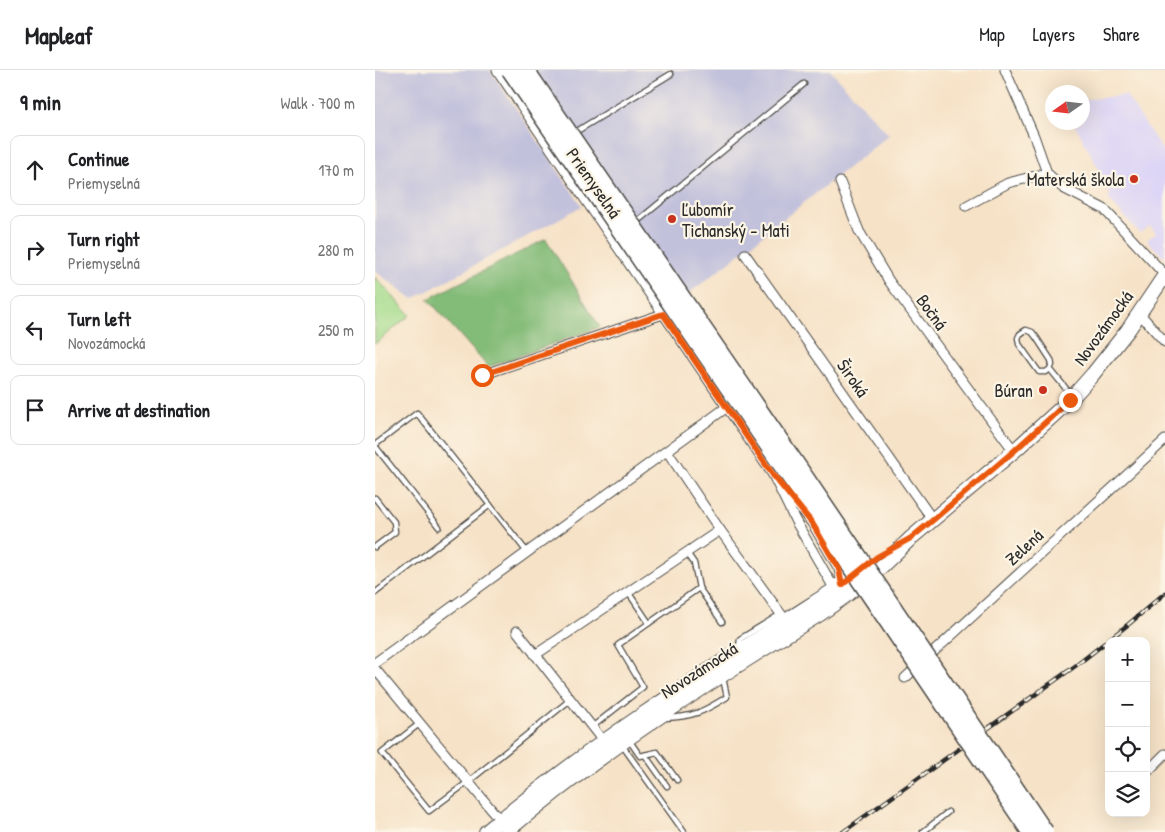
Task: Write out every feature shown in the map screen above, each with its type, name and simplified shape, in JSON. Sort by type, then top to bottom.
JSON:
[{"type":"highway","points":[[510,70],[804,498],[1030,832]]},
{"type":"highway","points":[[526,70],[799,468],[1045,832]]},
{"type":"main road","name":"Novozámocká","points":[[486,832],[505,827],[542,802],[658,718],[719,671],[739,651],[783,617],[845,589],[883,565],[911,538],[1014,451],[1073,397],[1103,362],[1165,275]]},
{"type":"main road","name":"Novozámocká","points":[[505,827],[603,741],[658,702],[719,671],[820,614],[845,589]]},
{"type":"street","name":"Priemyselná","points":[[497,70],[773,475],[812,523],[839,569],[845,589]]},
{"type":"street","points":[[1005,70],[1034,136],[1047,173],[1063,188],[1104,209],[1165,275]]},
{"type":"street","points":[[966,206],[1008,184],[1047,173]]},
{"type":"street","name":"Bočná","points":[[840,182],[859,231],[889,281],[1014,451]]},
{"type":"street","name":"Široká","points":[[745,254],[933,520]]},
{"type":"street","points":[[1139,313],[1165,342]]},
{"type":"street","points":[[482,375],[663,314]]},
{"type":"street","points":[[375,663],[727,407]]},
{"type":"street","name":"Zelená","points":[[905,678],[1165,440]]},
{"type":"street","points":[[667,451],[720,530],[783,617]]},
{"type":"street","name":"Priemyselná","points":[[773,475],[795,520],[831,582],[845,589]]},
{"type":"street","points":[[535,655],[720,530]]},
{"type":"street","points":[[517,631],[603,741]]},
{"type":"street","points":[[375,669],[505,827]]},
{"type":"street","points":[[1147,772],[1165,754]]},
{"type":"lane","points":[[550,147],[671,74]]},
{"type":"lane","points":[[614,241],[804,84]]},
{"type":"lane","points":[[1026,330],[1032,332],[1051,360],[1052,365],[1050,369],[1046,372],[1039,372],[1019,344],[1018,338],[1020,334],[1026,330]]},
{"type":"lane","points":[[1050,369],[1073,397]]},
{"type":"lane","points":[[439,527],[375,446],[417,413],[527,552]]},
{"type":"lane","points":[[375,498],[394,522],[395,532],[375,547]]},
{"type":"lane","points":[[375,593],[490,505]]},
{"type":"lane","points":[[687,553],[694,563],[699,588],[722,622]]},
{"type":"lane","points":[[592,727],[643,687],[618,645],[699,588]]},
{"type":"lane","points":[[628,592],[649,623]]},
{"type":"lane","points":[[658,718],[681,717],[705,711],[727,697],[719,671]]},
{"type":"lane","points":[[419,724],[382,753],[429,811],[570,700]]},
{"type":"lane","points":[[624,741],[640,756],[657,752],[677,780]]},
{"type":"lane","points":[[624,741],[684,832]]},
{"type":"lane","points":[[645,755],[667,786]]},
{"type":"lane","points":[[923,832],[948,812]]},
{"type":"shaded area","points":[[375,70],[490,70],[582,206],[413,299],[375,271]]},
{"type":"shaded area","points":[[526,70],[830,70],[889,135],[683,298]]},
{"type":"shaded area","name":"Materská škola","points":[[1126,95],[1165,154],[1165,257],[1147,240],[1156,233],[1150,226],[1140,233],[1108,199],[1110,195],[1078,130],[1090,130],[1090,99]]},
{"type":"green space","points":[[546,239],[600,327],[488,367],[428,299]]},
{"type":"green space","points":[[375,277],[410,315],[375,344]]},
{"type":"railway","points":[[843,832],[1078,664],[1165,593]]},
{"type":"place","name":"Materská škola","points":[[1134,179]]},
{"type":"place","name":"Ľubomír Tichanský - Mati","points":[[672,219]]},
{"type":"place","name":"Búran","points":[[1043,390]]},
{"type":"route","points":[[482,375],[663,314],[773,475],[812,523],[839,569],[842,585],[877,557],[911,538],[1014,451],[1070,400]]}]
